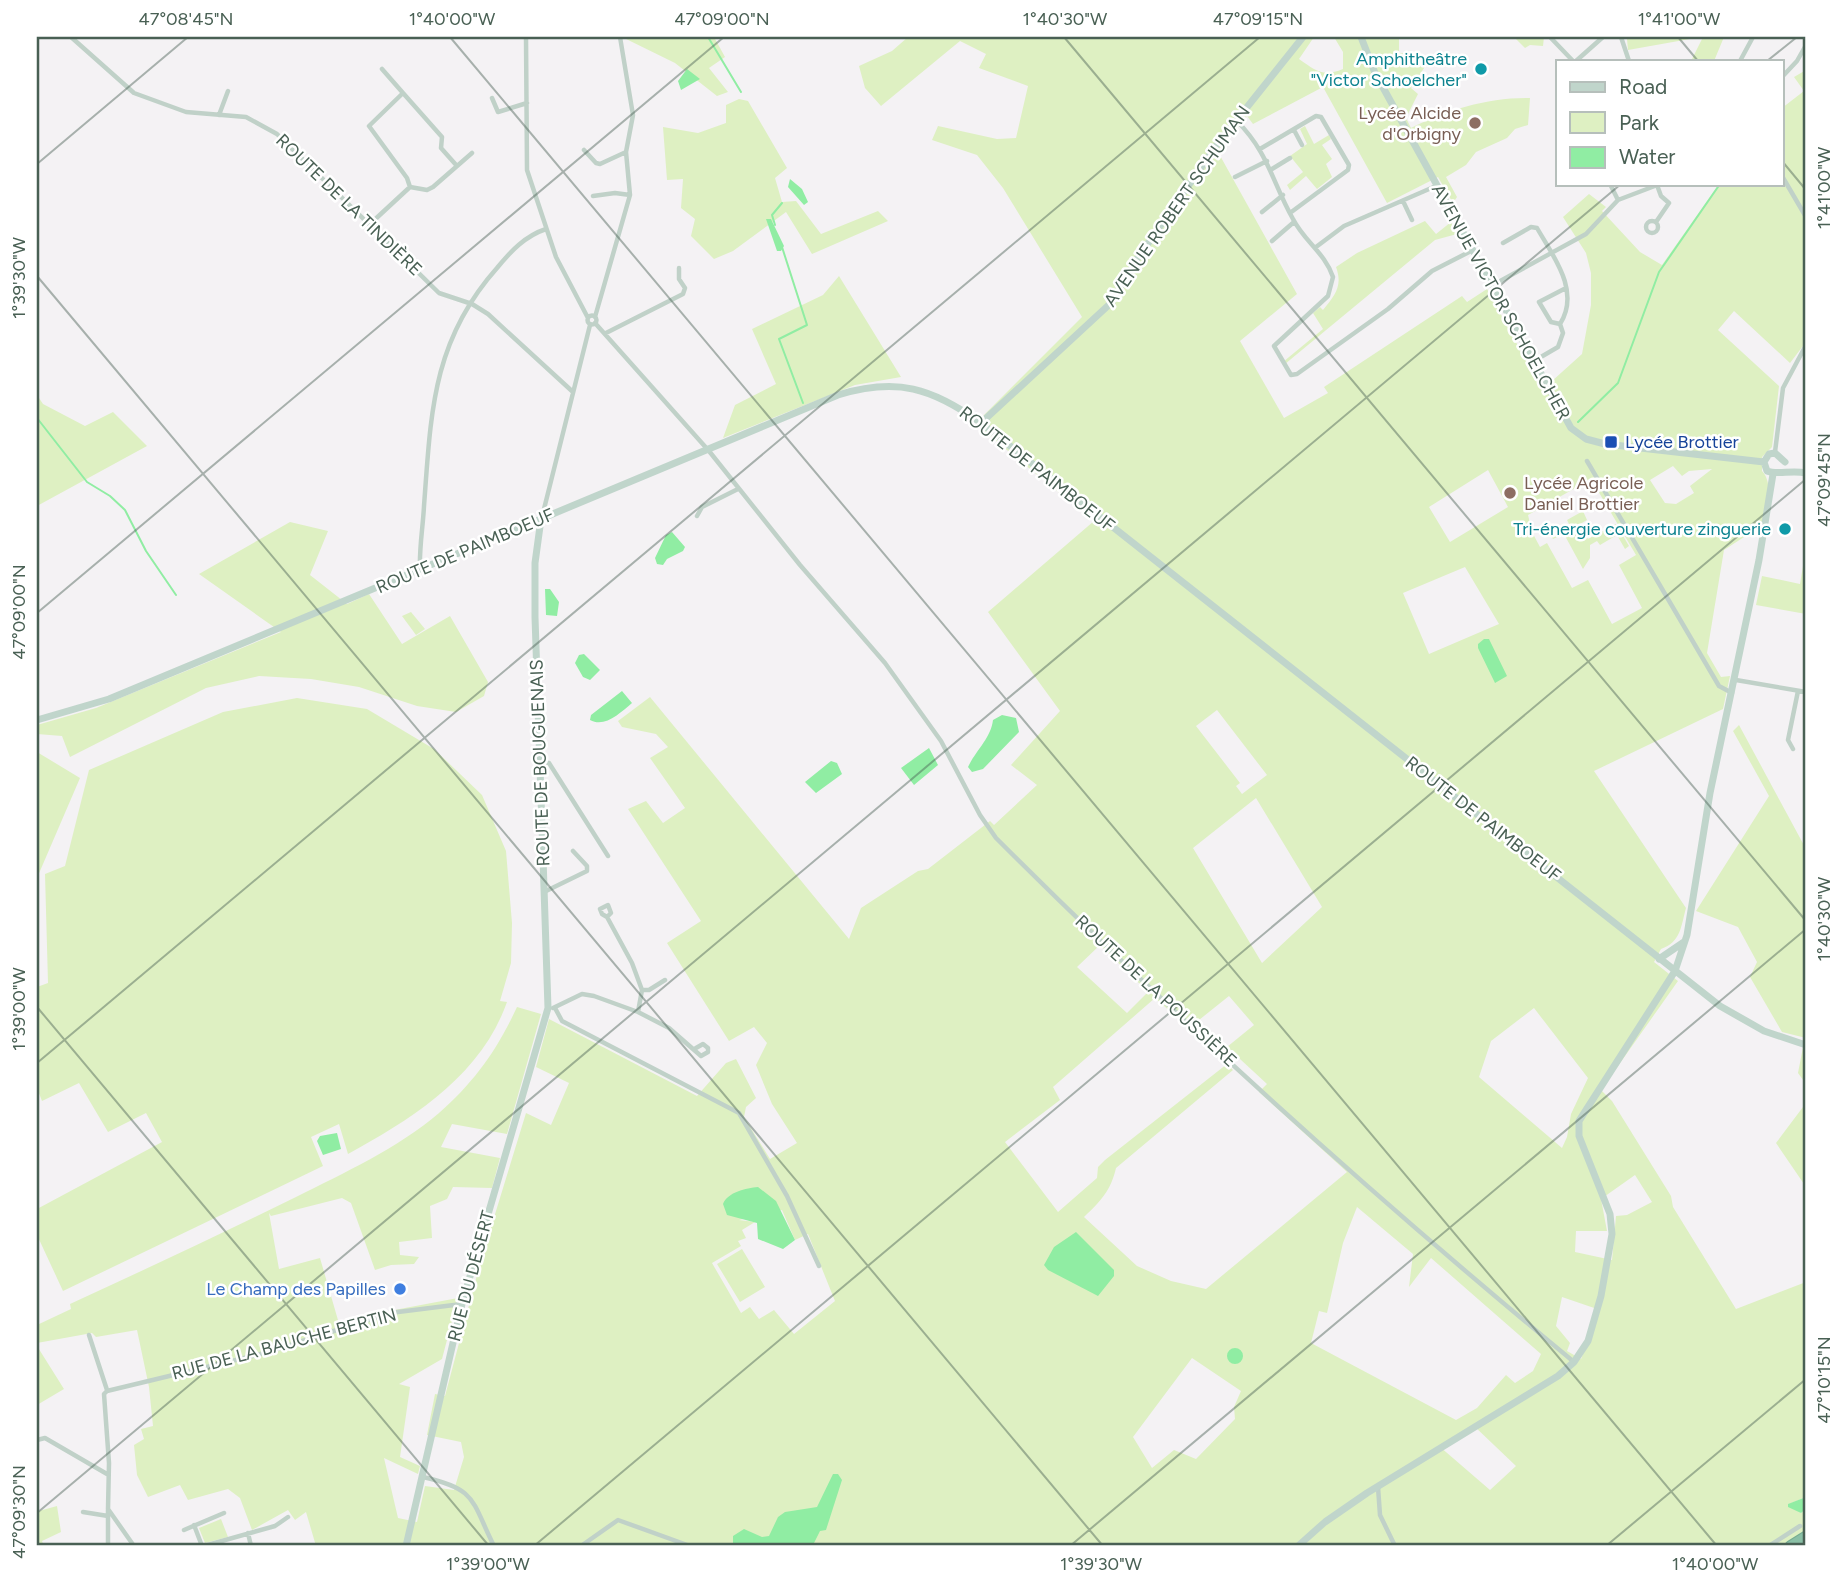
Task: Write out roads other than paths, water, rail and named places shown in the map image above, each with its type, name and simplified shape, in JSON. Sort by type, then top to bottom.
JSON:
[{"type":"highway","points":[[1790,1546],[1806,1536]]},
{"type":"street","name":"ROUTE DE LA TINDIÈRE","points":[[71,37],[134,93],[186,112],[246,117],[277,134],[439,293],[469,303],[506,329],[573,392]]},
{"type":"street","points":[[526,37],[527,170],[556,257],[588,317],[606,333],[707,450]]},
{"type":"street","points":[[541,519],[573,392],[630,195],[626,152],[633,115],[620,37]]},
{"type":"street","name":"AVENUE ROBERT SCHUMAN","points":[[981,424],[1112,302],[1137,258],[1235,119],[1303,37]]},
{"type":"street","name":"AVENUE VICTOR SCHOELCHER","points":[[1361,37],[1374,72],[1567,423],[1586,439],[1605,444],[1764,462]]},
{"type":"street","points":[[1550,37],[1573,60]]},
{"type":"street","points":[[1575,60],[1603,37]]},
{"type":"street","points":[[1621,37],[1629,60]]},
{"type":"street","points":[[1741,60],[1753,37]]},
{"type":"street","points":[[1784,75],[1797,61],[1806,45]]},
{"type":"street","points":[[382,69],[442,137],[441,148],[457,166]]},
{"type":"street","points":[[219,115],[228,91]]},
{"type":"street","points":[[403,93],[369,126],[409,180],[410,187]]},
{"type":"street","points":[[492,98],[498,112],[527,103]]},
{"type":"street","points":[[1260,149],[1317,116],[1321,117],[1349,165],[1348,170],[1290,213]]},
{"type":"street","points":[[1235,119],[1268,161],[1294,222],[1317,247],[1328,265],[1334,283],[1328,296],[1273,346],[1291,375],[1377,317],[1432,271],[1473,250]]},
{"type":"street","points":[[1294,130],[1302,145]]},
{"type":"street","points":[[584,150],[600,164],[626,152]]},
{"type":"street","points":[[410,187],[427,190],[472,153]]},
{"type":"street","points":[[1272,169],[1290,158]]},
{"type":"street","points":[[1235,177],[1268,161]]},
{"type":"street","points":[[1784,179],[1806,217]]},
{"type":"street","points":[[1317,247],[1343,226],[1437,185]]},
{"type":"street","points":[[1612,186],[1618,201]]},
{"type":"street","points":[[1492,286],[1586,234],[1618,201],[1656,186]]},
{"type":"street","points":[[1656,222],[1669,203],[1661,196],[1659,186]]},
{"type":"street","points":[[370,224],[410,187]]},
{"type":"street","points":[[593,196],[615,192],[630,195]]},
{"type":"street","points":[[1262,212],[1283,195]]},
{"type":"street","points":[[1403,201],[1412,220]]},
{"type":"street","points":[[1272,241],[1294,222]]},
{"type":"street","points":[[1503,243],[1531,227],[1537,228],[1565,277],[1564,313],[1560,324],[1563,333],[1558,347],[1533,361]]},
{"type":"street","points":[[420,570],[430,421],[447,346],[469,303],[510,253],[529,237],[546,229]]},
{"type":"street","points":[[606,333],[683,294],[685,288],[679,279],[679,268]]},
{"type":"street","points":[[1560,324],[1551,322],[1539,302],[1566,288]]},
{"type":"street","points":[[1775,453],[1783,388],[1806,345]]},
{"type":"street","name":"ROUTE DE PAIMBOEUF","points":[[37,720],[108,699],[838,395],[880,386],[904,386],[950,402],[981,424],[1675,971],[1747,1023],[1806,1045]]},
{"type":"street","name":"ROUTE DE LA POUSSIÈRE","points":[[707,450],[800,565],[869,642],[942,741],[980,815],[996,838],[1236,1068],[1510,1311],[1574,1362]]},
{"type":"street","points":[[1775,453],[1767,456],[1764,462],[1767,471],[1806,471]]},
{"type":"street","points":[[1775,453],[1784,462],[1806,471]]},
{"type":"street","points":[[1587,461],[1720,686],[1733,693]]},
{"type":"street","points":[[1298,1546],[1325,1522],[1378,1486],[1558,1376],[1574,1362],[1591,1330],[1612,1234],[1610,1214],[1579,1136],[1579,1121],[1675,971],[1685,941],[1710,793],[1736,680],[1777,473],[1784,462]]},
{"type":"street","points":[[697,516],[702,507],[738,489]]},
{"type":"street","name":"ROUTE DE BOUGUENAIS","points":[[541,519],[535,563],[544,892],[551,1008]]},
{"type":"street","points":[[1736,680],[1806,692]]},
{"type":"street","points":[[1793,749],[1788,740],[1798,691]]},
{"type":"street","points":[[540,762],[549,763],[608,856]]},
{"type":"street","points":[[544,892],[587,871],[587,866],[573,851]]},
{"type":"street","points":[[607,917],[632,963],[642,990],[638,1012]]},
{"type":"street","points":[[1660,959],[1685,941]]},
{"type":"street","points":[[642,990],[665,980]]},
{"type":"street","points":[[696,1048],[669,1028],[638,1012],[586,994],[551,1008],[562,1021],[739,1113],[781,1184],[819,1266]]},
{"type":"street","name":"RUE DU DÉSERT","points":[[406,1546],[462,1304],[551,1008]]},
{"type":"street","name":"RUE DE LA BAUCHE BERTIN","points":[[107,1391],[265,1353],[390,1313],[462,1304]]},
{"type":"street","points":[[89,1335],[107,1391],[104,1394],[109,1463],[108,1546]]},
{"type":"street","points":[[37,1440],[45,1438],[107,1474]]},
{"type":"street","points":[[421,1477],[453,1483],[465,1491],[494,1546]]},
{"type":"street","points":[[1378,1486],[1380,1515],[1395,1546]]},
{"type":"street","points":[[108,1509],[134,1546]]},
{"type":"street","points":[[83,1512],[108,1516]]},
{"type":"street","points":[[184,1530],[224,1513]]},
{"type":"street","points":[[194,1525],[203,1546],[275,1526],[288,1517]]},
{"type":"street","points":[[581,1546],[618,1520],[690,1546]]},
{"type":"street","points":[[1769,1546],[1800,1526]]},
{"type":"street","points":[[248,1533],[251,1546]]},
{"type":"water","points":[[687,69],[700,79],[681,90],[678,81]]},
{"type":"water","points":[[790,179],[802,189],[808,202],[804,205],[788,187]]},
{"type":"water","points":[[766,219],[771,219],[784,246],[781,251],[777,251]]},
{"type":"water","points":[[672,532],[685,547],[683,551],[667,559],[663,565],[657,564],[655,558],[666,535]]},
{"type":"water","points":[[545,589],[550,589],[559,602],[557,616],[546,615]]},
{"type":"water","points":[[1489,639],[1507,676],[1495,683],[1478,648],[1478,644]]},
{"type":"water","points":[[584,654],[600,670],[590,680],[583,677],[575,663],[579,655]]},
{"type":"water","points":[[622,691],[632,703],[607,721],[590,720],[591,715]]},
{"type":"water","points":[[1002,715],[1016,718],[1019,732],[983,769],[972,772],[968,767],[986,738],[993,720]]},
{"type":"water","points":[[929,748],[938,765],[914,785],[901,768]]},
{"type":"water","points":[[831,761],[837,763],[842,774],[816,793],[805,782]]},
{"type":"water","points":[[337,1133],[341,1149],[323,1155],[317,1141],[320,1136]]},
{"type":"water","points":[[758,1187],[776,1201],[795,1240],[783,1249],[758,1239],[757,1223],[727,1215],[723,1204],[729,1196]]},
{"type":"water","points":[[1076,1232],[1114,1270],[1114,1276],[1098,1296],[1048,1270],[1044,1265],[1054,1247]]},
{"type":"water","points":[[1235,1348],[1241,1350],[1241,1362],[1235,1364],[1229,1362],[1227,1356],[1229,1350]]},
{"type":"water","points":[[833,1474],[838,1474],[842,1480],[826,1530],[820,1531],[814,1543],[801,1546],[733,1546],[733,1536],[744,1529],[762,1537],[769,1536],[778,1517],[785,1512],[817,1507]]},
{"type":"water","points":[[1806,1497],[1806,1509],[1801,1513],[1788,1507],[1788,1504]]},
{"type":"waterway","points":[[708,37],[741,92]]},
{"type":"waterway","points":[[1578,422],[1618,383],[1659,272],[1719,186]]},
{"type":"waterway","points":[[775,225],[772,215],[782,203]]},
{"type":"waterway","points":[[782,247],[807,325],[779,339],[803,403]]},
{"type":"waterway","points":[[37,418],[87,482],[110,496],[125,510],[146,551],[176,595]]},
{"type":"place","name":"Amphitheâtre \"Victor Schoelcher\"","points":[[1481,69]]},
{"type":"place","name":"Lycée Alcide d'Orbigny","points":[[1475,123]]},
{"type":"place","name":"Lycée Brottier","points":[[1611,442]]},
{"type":"place","name":"Lycée Agricole Daniel Brottier","points":[[1510,493]]},
{"type":"place","name":"Tri-énergie couverture zinguerie","points":[[1785,529]]},
{"type":"place","name":"Le Champ des Papilles","points":[[400,1289]]}]
